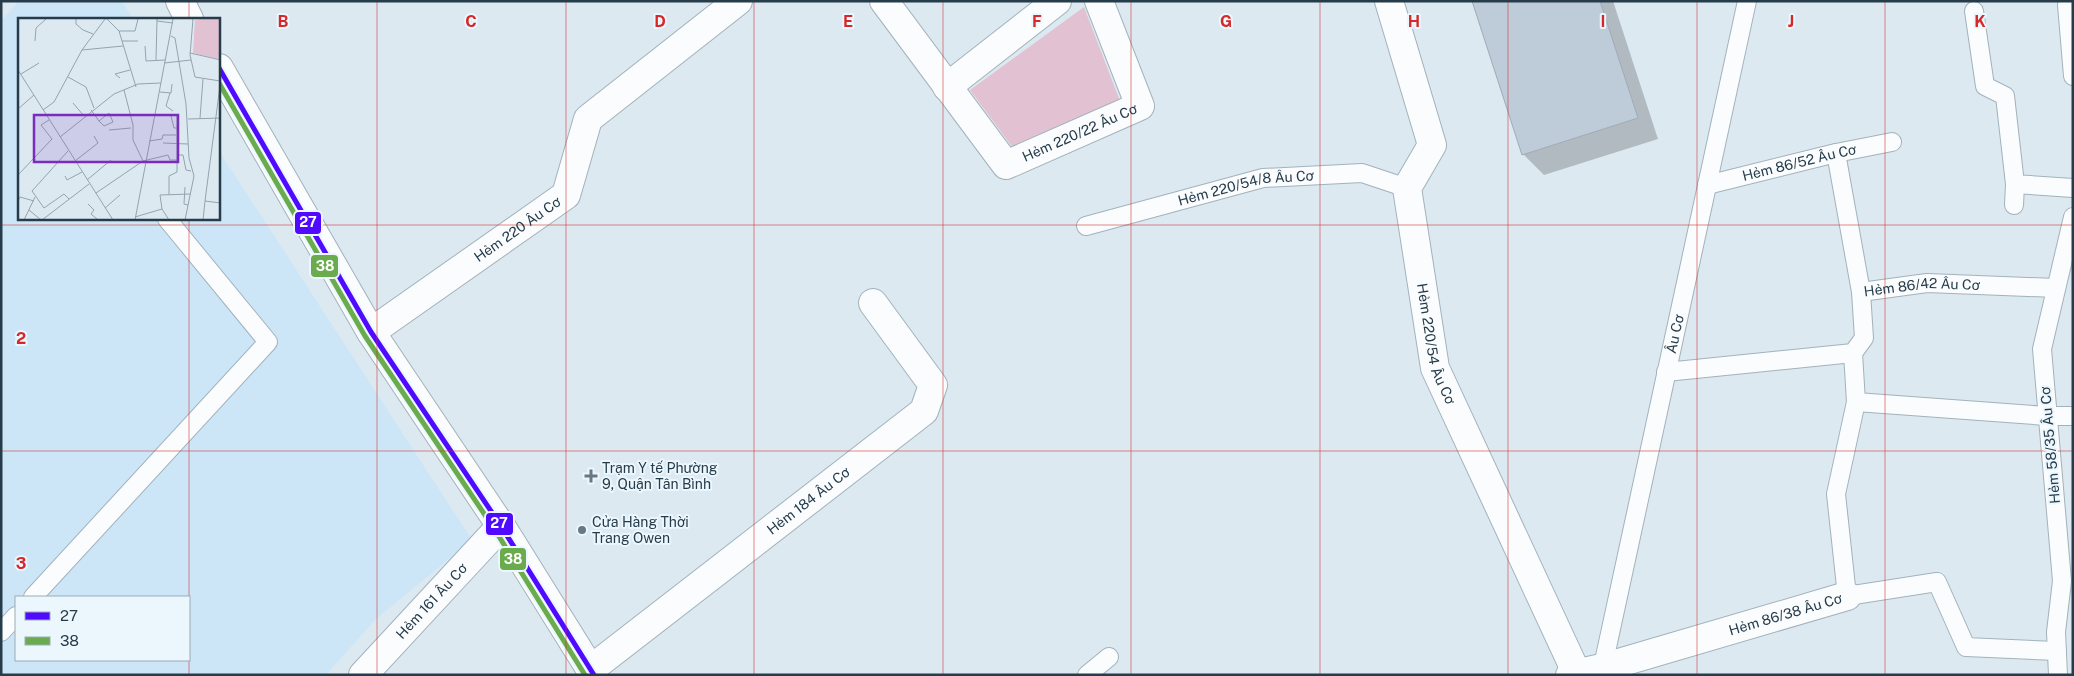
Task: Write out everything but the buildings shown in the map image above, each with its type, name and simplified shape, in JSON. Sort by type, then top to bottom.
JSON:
[{"type":"street","points":[[180,1],[189,18]]},
{"type":"street","name":"Hẻm 220/22 Âu Cơ","points":[[884,1],[1006,166],[1140,106],[1099,1]]},
{"type":"street","points":[[947,87],[1057,1]]},
{"type":"street","points":[[1389,1],[1432,146],[1407,188]]},
{"type":"street","name":"Hẻm 220 Âu Cơ","points":[[372,332],[566,195],[588,119],[726,5]]},
{"type":"street","points":[[220,71],[372,332],[501,526],[593,672]]},
{"type":"street","name":"Hẻm 220/54 Âu Cơ","points":[[1407,188],[1435,368],[1587,672]]},
{"type":"street","name":"Hẻm 184 Âu Cơ","points":[[593,672],[924,411],[933,385],[873,303]]},
{"type":"street","name":"Hẻm 161 Âu Cơ","points":[[363,675],[501,526]]},
{"type":"street","name":"Hẻm 86/38 Âu Cơ","points":[[1587,672],[1847,596]]},
{"type":"lane","name":"Âu Cơ","points":[[1587,672],[1666,372],[1747,1]]},
{"type":"lane","points":[[2067,5],[2073,76]]},
{"type":"lane","points":[[1974,11],[1985,86],[2005,96],[2015,184],[2014,205]]},
{"type":"lane","name":"Hẻm 86/52 Âu Cơ","points":[[1707,185],[1836,153],[1892,142]]},
{"type":"lane","points":[[1836,153],[1861,292]]},
{"type":"lane","name":"Hẻm 220/54/8 Âu Cơ","points":[[1086,226],[1263,178],[1362,173],[1407,188]]},
{"type":"lane","points":[[2015,184],[2073,188]]},
{"type":"lane","name":"Hẻm 58/35 Âu Cơ","points":[[2058,675],[2056,632],[2067,581],[2047,416],[2042,348],[2073,218]]},
{"type":"lane","points":[[35,596],[268,342],[168,220]]},
{"type":"lane","name":"Hẻm 86/42 Âu Cơ","points":[[1853,353],[1864,338],[1861,292],[1927,284],[2055,288]]},
{"type":"lane","points":[[1666,372],[1853,353]]},
{"type":"lane","name":"Hẻm 86/38 Âu Cơ","points":[[1847,596],[1836,494],[1856,402],[1853,353]]},
{"type":"lane","points":[[1856,402],[2047,416],[2073,416]]},
{"type":"lane","points":[[1847,596],[1937,582],[1966,647],[2057,651]]},
{"type":"lane","points":[[1,632],[15,617]]},
{"type":"lane","points":[[1086,675],[1109,657]]},
{"type":"shaded area","points":[[19,1],[122,1],[132,18],[18,18],[18,220],[220,220],[220,153],[472,540],[376,619],[326,675],[1,675],[1,21]]},
{"type":"shaded area","points":[[1084,7],[1120,101],[1016,152],[970,90]]},
{"type":"transit line","name":"27","points":[[220,70],[371,332],[501,526],[594,675]]},
{"type":"transit line","name":"38","points":[[220,85],[365,336],[495,530],[585,675]]},
{"type":"place","name":"Trạm Y tế Phường 9, Quận Tân Bình","points":[[591,476]]},
{"type":"place","name":"Cửa Hàng Thời Trang Owen","points":[[582,530]]}]
